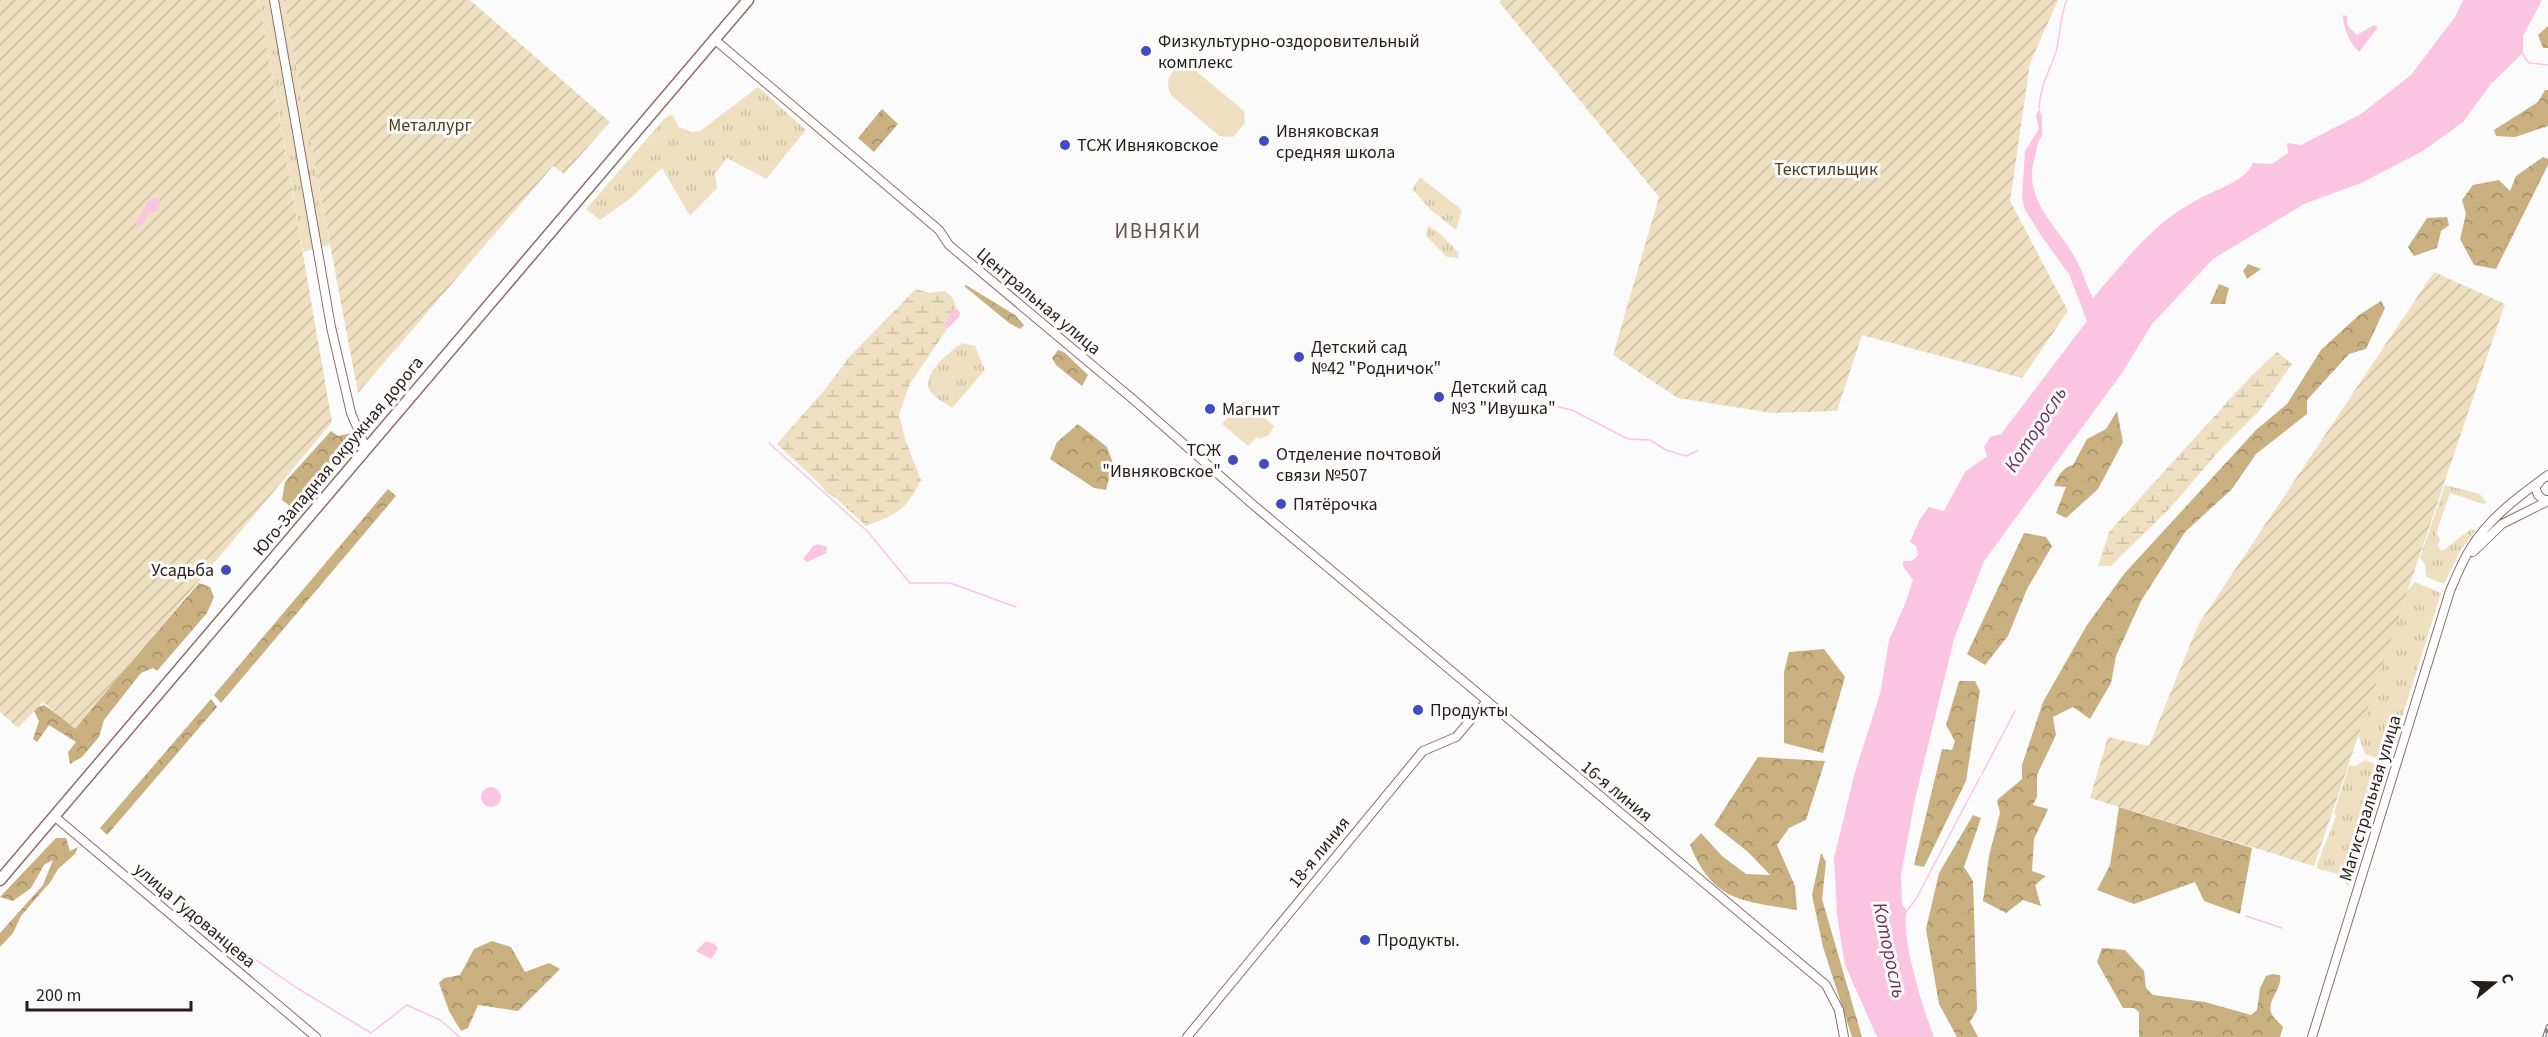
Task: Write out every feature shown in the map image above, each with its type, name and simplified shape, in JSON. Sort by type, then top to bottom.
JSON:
[{"type":"highway","points":[[714,39],[748,0]]},
{"type":"highway","name":"Юго-Западная окружная дорога","points":[[0,880],[714,39]]},
{"type":"street","points":[[274,0],[331,327],[351,413],[366,448]]},
{"type":"street","name":"Центральная улица","points":[[714,39],[939,230],[949,245],[1347,583]]},
{"type":"street","name":"Магистральная улица","points":[[2312,1037],[2436,632],[2460,569],[2498,521],[2548,476]]},
{"type":"street","points":[[2540,482],[2535,487],[2538,495],[2548,501]]},
{"type":"street","name":"Магистральная улица","points":[[2498,521],[2548,501]]},
{"type":"street","name":"16-я линия","points":[[1347,583],[1826,985],[1839,1010],[1844,1037]]},
{"type":"street","name":"18-я линия","points":[[1187,1037],[1423,751],[1456,737],[1486,702]]},
{"type":"street","name":"улица Гудованцева","points":[[54,816],[316,1037]]},
{"type":"green space","points":[[0,0],[259,0],[332,422],[75,729],[43,702],[18,728],[0,712]]},
{"type":"green space","points":[[259,0],[284,0],[330,245],[303,252]]},
{"type":"green space","name":"Металлург","points":[[284,0],[470,0],[610,122],[564,174],[553,166],[358,393]]},
{"type":"green space","name":"Текстильщик","points":[[1502,0],[2058,0],[2030,63],[2010,201],[2068,311],[2022,378],[1862,335],[1837,411],[1772,413],[1678,398],[1613,355],[1659,197],[1499,2]]},
{"type":"green space","points":[[2548,26],[2548,48],[2543,48],[2538,35]]},
{"type":"green space","points":[[1181,66],[1190,66],[1244,111],[1245,123],[1233,137],[1219,136],[1171,95],[1168,86],[1169,78]]},
{"type":"green space","points":[[758,87],[806,130],[766,179],[727,158],[715,174],[717,188],[690,216],[662,168],[631,198],[600,220],[586,209],[664,119],[670,115],[673,116],[679,127],[692,132],[700,131]]},
{"type":"green space","points":[[2545,90],[2548,90],[2548,126],[2515,137],[2496,136],[2494,130],[2538,102]]},
{"type":"green space","points":[[882,109],[898,124],[874,152],[858,138]]},
{"type":"green space","points":[[2543,157],[2548,159],[2548,165],[2496,269],[2474,265],[2460,239],[2466,214],[2462,200],[2473,185],[2499,180],[2510,191],[2516,176]]},
{"type":"green space","points":[[1420,177],[1462,210],[1456,230],[1432,211],[1412,189]]},
{"type":"green space","points":[[2447,217],[2449,225],[2441,231],[2437,248],[2414,256],[2408,247],[2427,218]]},
{"type":"green space","points":[[1428,226],[1438,232],[1459,253],[1458,258],[1447,257],[1426,236]]},
{"type":"green space","points":[[2248,264],[2261,269],[2247,279],[2243,271]]},
{"type":"green space","points":[[2434,272],[2505,304],[2314,866],[2090,798],[2108,737],[2149,746],[2198,625]]},
{"type":"green space","points":[[2219,284],[2229,288],[2225,304],[2210,304]]},
{"type":"green space","points":[[966,285],[1015,315],[1024,325],[1020,329],[1009,323],[964,286]]},
{"type":"green space","points":[[916,289],[929,293],[945,291],[953,298],[957,309],[952,311],[943,326],[947,329],[910,384],[899,414],[905,439],[921,480],[910,499],[900,510],[866,526],[826,492],[777,444],[827,387],[850,356]]},
{"type":"green space","points":[[2381,301],[2385,308],[2366,349],[2349,354],[2307,400],[2307,414],[2256,454],[2232,489],[2185,532],[2141,601],[2116,656],[2111,683],[2090,719],[2073,707],[2053,717],[2056,735],[2037,775],[2037,797],[2033,805],[2048,809],[2034,839],[2032,871],[2046,876],[2035,885],[2041,906],[2023,900],[2006,913],[1983,901],[1989,856],[2000,813],[1997,800],[2022,779],[2022,765],[2043,702],[2087,625],[2124,574],[2256,430],[2287,404],[2321,350],[2359,315]]},
{"type":"green space","points":[[962,343],[975,346],[985,370],[952,408],[933,395],[928,382],[939,363]]},
{"type":"green space","points":[[1058,350],[1064,352],[1088,375],[1082,386],[1056,365],[1052,358]]},
{"type":"green space","points":[[2277,352],[2292,364],[2259,411],[2218,452],[2171,507],[2111,566],[2098,566],[2109,532],[2251,376]]},
{"type":"green space","points":[[1247,402],[1274,426],[1269,435],[1260,439],[1257,437],[1248,446],[1222,424],[1241,403]]},
{"type":"green space","points":[[2117,411],[2123,442],[2098,489],[2066,518],[2056,513],[2066,487],[2054,486],[2059,476],[2063,470],[2073,465],[2087,439],[2106,429]]},
{"type":"green space","points":[[1078,424],[1107,447],[1113,463],[1106,490],[1094,488],[1050,459],[1057,442]]},
{"type":"green space","points":[[331,431],[338,436],[352,433],[349,447],[295,510],[282,500],[285,482]]},
{"type":"green space","points":[[2445,485],[2480,494],[2486,503],[2450,493],[2436,534],[2440,538],[2438,547],[2442,551],[2471,529],[2475,531],[2460,551],[2444,584],[2426,577],[2425,565],[2420,558]]},
{"type":"green space","points":[[388,489],[396,496],[221,703],[214,695]]},
{"type":"green space","points":[[2024,533],[2046,537],[2052,546],[2027,589],[2008,636],[1985,665],[1967,654]]},
{"type":"green space","points":[[2415,582],[2441,593],[2388,762],[2365,754],[2359,737],[2361,712],[2406,592]]},
{"type":"green space","points":[[199,583],[210,587],[214,597],[207,613],[157,671],[153,668],[141,673],[104,720],[99,737],[82,757],[70,764],[68,752],[76,742],[49,725],[37,742],[33,739],[39,721],[33,709],[44,705],[75,727]]},
{"type":"green space","points":[[1824,649],[1845,677],[1823,753],[1784,743],[1784,672],[1789,652]]},
{"type":"green space","points":[[1959,681],[1975,681],[1980,691],[1966,781],[1924,867],[1914,865],[1942,749],[1952,750],[1955,741],[1946,725]]},
{"type":"green space","points":[[211,699],[217,707],[107,835],[100,828]]},
{"type":"green space","points":[[1758,757],[1825,761],[1806,820],[1789,828],[1777,845],[1795,886],[1797,910],[1745,901],[1720,888],[1699,864],[1690,845],[1701,833],[1722,856],[1746,874],[1770,875],[1748,852],[1714,825]]},
{"type":"green space","points":[[2365,760],[2386,768],[2348,887],[2338,874],[2316,868],[2336,816],[2334,813],[2349,765],[2356,766]]},
{"type":"green space","points":[[2119,807],[2252,848],[2240,914],[2204,901],[2195,882],[2134,904],[2097,890],[2110,865]]},
{"type":"green space","points":[[1973,815],[1981,818],[1964,867],[1973,881],[1977,1010],[1970,1022],[1978,1037],[1957,1037],[1939,1004],[1926,929],[1939,873]]},
{"type":"green space","points":[[56,838],[66,838],[70,851],[78,847],[75,854],[58,869],[51,881],[21,916],[13,933],[0,947],[0,933],[43,885],[53,860],[44,865],[31,888],[13,901],[0,897]]},
{"type":"green space","points":[[1821,853],[1826,862],[1822,899],[1862,1037],[1852,1037],[1823,947],[1812,895]]},
{"type":"green space","points":[[492,941],[511,947],[525,972],[549,963],[560,969],[518,1011],[478,1005],[468,1028],[461,1031],[449,1011],[439,983],[444,978],[460,975],[474,949]]},
{"type":"green space","points":[[2102,948],[2125,950],[2144,971],[2146,988],[2153,995],[2205,1002],[2251,1015],[2257,1010],[2260,988],[2266,976],[2280,975],[2279,985],[2270,1007],[2273,1016],[2283,1027],[2280,1037],[2139,1037],[2139,1012],[2134,1008],[2123,1008],[2097,962]]},
{"type":"water","name":"Которосль","points":[[2463,0],[2542,0],[2523,36],[2523,53],[2491,84],[2463,122],[2423,151],[2361,183],[2304,204],[2213,259],[2152,324],[2122,373],[1984,561],[1954,639],[1915,799],[1901,875],[1902,904],[1907,911],[1907,938],[1910,955],[1919,993],[1934,1037],[1877,1037],[1845,965],[1837,915],[1834,858],[1855,772],[1880,694],[1889,640],[1913,580],[1903,566],[1903,561],[1912,561],[1918,555],[1916,546],[1910,542],[1920,519],[1929,507],[1944,511],[1965,472],[1987,456],[1984,447],[1990,437],[2001,434],[2087,321],[2069,274],[2025,210],[2022,197],[2025,151],[2039,129],[2036,116],[2039,109],[2042,116],[2042,136],[2037,146],[2032,172],[2033,186],[2042,210],[2077,261],[2093,298],[2140,244],[2181,209],[2236,181],[2249,170],[2253,163],[2272,164],[2288,153],[2287,143],[2301,145],[2361,114],[2411,75],[2455,17]]},
{"type":"water","points":[[2343,15],[2347,16],[2347,25],[2357,35],[2374,25],[2378,27],[2359,52],[2348,35]]},
{"type":"water","points":[[160,199],[158,211],[149,213],[142,225],[134,227],[148,201]]},
{"type":"water","points":[[957,309],[960,312],[959,317],[947,329],[943,326],[952,311]]},
{"type":"water","points":[[818,544],[827,547],[826,553],[807,562],[803,559],[813,546]]},
{"type":"water","points":[[487,787],[495,787],[501,793],[501,801],[495,807],[487,807],[481,801],[481,793]]},
{"type":"water","points":[[706,941],[715,944],[718,949],[711,959],[696,951]]},
{"type":"waterway","points":[[2039,108],[2043,87],[2057,48],[2067,0]]},
{"type":"waterway","points":[[2522,53],[2529,63],[2548,65]]},
{"type":"waterway","points":[[1535,402],[1572,410],[1628,439],[1650,440],[1666,450],[1686,456],[1697,451]]},
{"type":"waterway","points":[[769,443],[868,532],[910,583],[950,583],[1016,607]]},
{"type":"waterway","points":[[1982,774],[2015,711]]},
{"type":"waterway","points":[[1907,911],[1916,899],[1980,777]]},
{"type":"waterway","points":[[168,889],[227,940],[297,988],[371,1033],[407,1005],[440,1020],[460,1037]]},
{"type":"waterway","points":[[2246,916],[2282,928]]},
{"type":"railway","points":[[2544,1037],[2548,1026]]},
{"type":"place","name":"Физкультурно-оздоровительный комплекс","points":[[1146,51]]},
{"type":"place","name":"Ивняковская средняя школа","points":[[1264,141]]},
{"type":"place","name":"ТСЖ Ивняковское","points":[[1065,145]]},
{"type":"place","name":"Детский сад №42 \"Родничок\"","points":[[1299,357]]},
{"type":"place","name":"Детский сад №3 \"Ивушка\"","points":[[1439,397]]},
{"type":"place","name":"Магнит","points":[[1210,409]]},
{"type":"place","name":"ТСЖ \"Ивняковское\"","points":[[1233,460]]},
{"type":"place","name":"Отделение почтовой связи №507","points":[[1264,464]]},
{"type":"place","name":"Пятёрочка","points":[[1281,504]]},
{"type":"place","name":"Усадьба","points":[[226,570]]},
{"type":"place","name":"Продукты","points":[[1418,710]]},
{"type":"place","name":"Продукты.","points":[[1365,940]]},
{"type":"district","name":"ИВНЯКИ","points":[[1158,231]]}]
